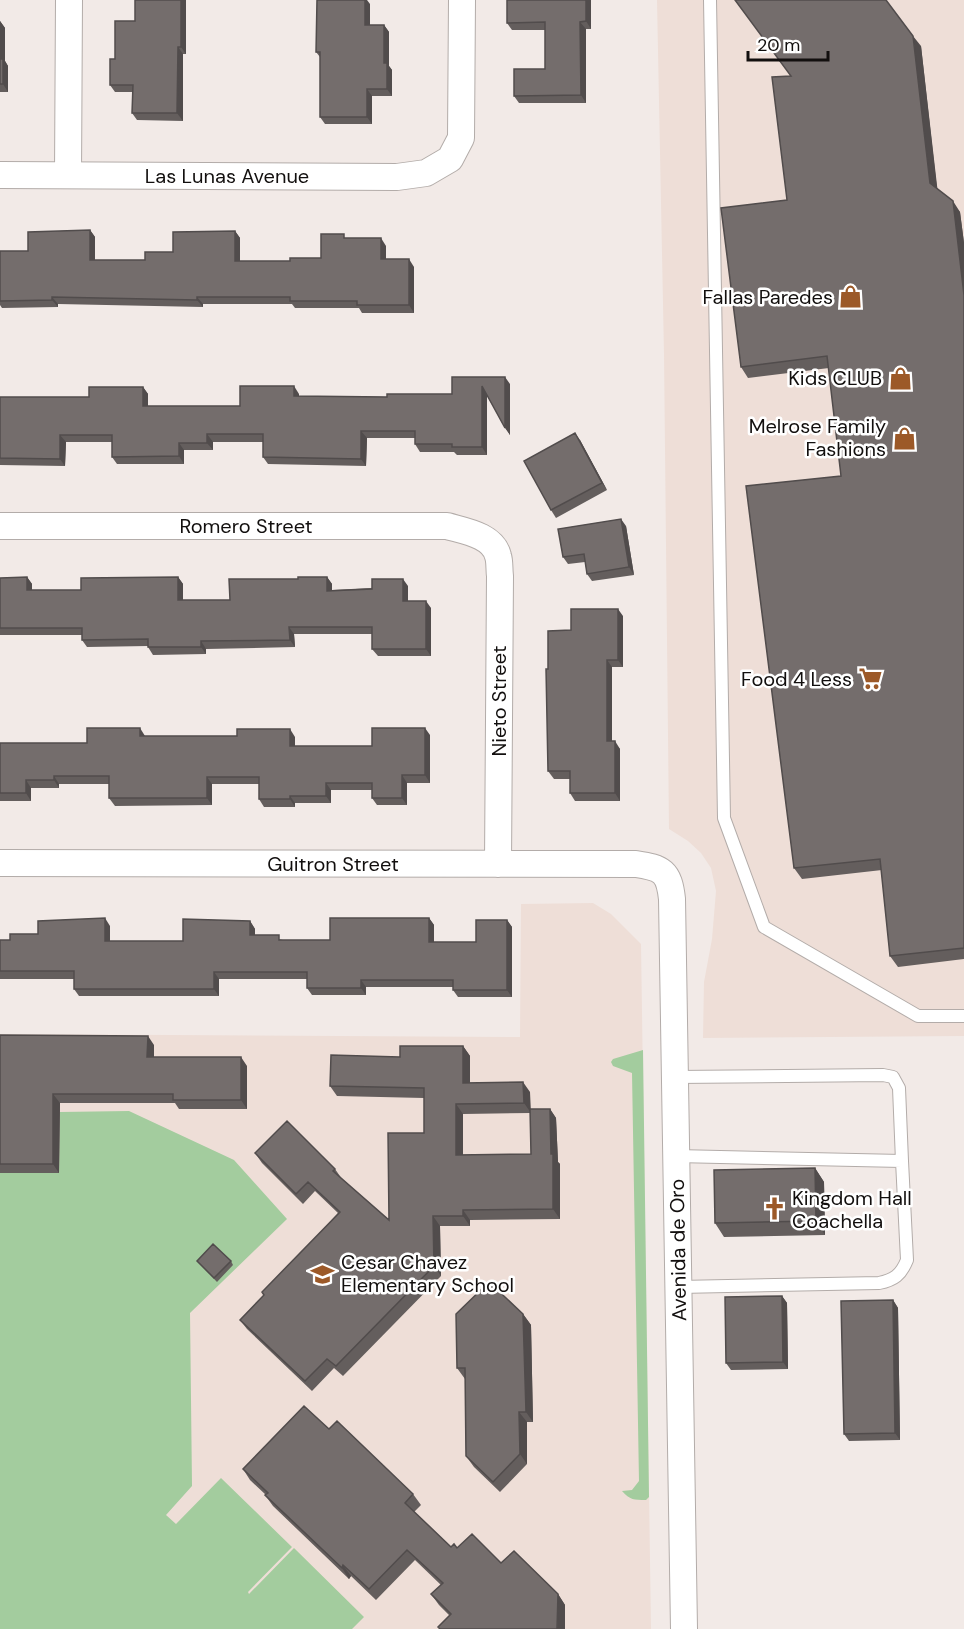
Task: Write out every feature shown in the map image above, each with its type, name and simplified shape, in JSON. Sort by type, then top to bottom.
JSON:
[{"type":"street","points":[[68,175],[69,0]]},
{"type":"street","name":"Las Lunas Avenue","points":[[0,175],[398,177],[426,173],[450,159],[461,138],[462,0]]},
{"type":"street","name":"Romero Street","points":[[0,526],[447,526],[489,541]]},
{"type":"street","name":"Nieto Street","points":[[489,541],[498,554],[500,576],[498,864]]},
{"type":"street","name":"Guitron Street","points":[[0,863],[636,864],[653,867],[664,873]]},
{"type":"street","name":"Avenida de Oro","points":[[664,873],[670,882],[672,898],[684,1629]]},
{"type":"lane","points":[[710,0],[724,818],[764,927],[918,1016],[964,1016]]},
{"type":"lane","points":[[675,1077],[883,1075],[893,1077],[899,1088],[907,1260],[903,1272],[893,1280],[879,1283],[679,1287]]},
{"type":"lane","points":[[676,1156],[902,1161]]},
{"type":"shaded area","points":[[657,0],[964,0],[964,1036],[703,1038],[704,982],[712,939],[716,891],[711,868],[701,853],[669,829],[664,354]]},
{"type":"shaded area","name":"Cesar Chavez Elementary School","points":[[593,903],[611,914],[641,944],[651,1629],[0,1629],[0,1034],[520,1037],[521,904]]},
{"type":"green space","points":[[643,1050],[649,1497],[646,1500],[638,1500],[632,1499],[622,1491],[632,1490],[639,1481],[632,1073],[613,1066],[611,1062],[613,1059]]},
{"type":"green space","points":[[129,1111],[234,1160],[287,1219],[190,1313],[192,1486],[166,1515],[176,1524],[221,1478],[292,1547],[248,1592],[249,1594],[294,1548],[364,1617],[352,1629],[0,1629],[0,1173],[59,1173],[60,1112]]},
{"type":"building","points":[[135,0],[181,0],[177,113],[132,113],[133,85],[110,85],[110,59],[115,59],[115,21],[135,21]]},
{"type":"building","points":[[317,0],[365,0],[365,25],[384,25],[387,89],[367,89],[367,117],[320,117],[320,52],[316,52]]},
{"type":"building","points":[[507,0],[586,0],[586,21],[580,22],[581,95],[514,96],[514,69],[545,69],[545,22],[507,23]]},
{"type":"building","points":[[735,0],[886,0],[913,36],[930,183],[953,201],[964,295],[964,948],[890,956],[880,859],[794,868],[746,486],[841,476],[827,356],[741,367],[721,208],[787,200],[772,77],[791,76]]},
{"type":"building","points":[[0,59],[3,59],[3,84],[0,84]]},
{"type":"building","points":[[90,230],[90,260],[145,260],[145,252],[173,252],[173,232],[235,231],[235,261],[290,261],[290,258],[321,258],[321,234],[344,234],[344,238],[381,238],[381,259],[409,259],[409,305],[357,305],[357,301],[290,301],[290,297],[197,297],[197,300],[52,297],[52,300],[0,301],[0,251],[28,251],[28,232]]},
{"type":"building","points":[[452,377],[505,377],[505,428],[482,386],[482,447],[415,444],[415,431],[361,431],[361,459],[263,457],[263,434],[207,434],[207,443],[179,443],[179,456],[112,457],[112,435],[60,435],[60,459],[0,458],[0,397],[89,397],[89,387],[143,387],[143,406],[240,406],[240,386],[294,386],[294,396],[387,397],[387,394],[452,394]]},
{"type":"building","points":[[575,433],[602,483],[551,510],[524,461]]},
{"type":"building","points":[[621,519],[629,567],[587,574],[584,554],[563,557],[558,529]]},
{"type":"building","points":[[27,577],[27,590],[81,590],[81,578],[178,577],[178,600],[230,600],[229,579],[327,577],[327,591],[372,589],[372,579],[403,579],[403,601],[426,601],[426,649],[372,649],[372,627],[289,627],[290,640],[201,641],[201,647],[148,647],[148,639],[82,640],[82,628],[0,628],[0,578]]},
{"type":"building","points":[[571,609],[618,609],[618,660],[607,660],[607,741],[615,741],[615,793],[570,793],[570,771],[548,771],[546,669],[548,669],[548,631],[571,630]]},
{"type":"building","points":[[87,728],[140,728],[140,736],[237,736],[237,729],[290,729],[290,746],[372,746],[372,728],[425,728],[425,775],[402,775],[402,798],[372,798],[372,783],[326,783],[326,796],[259,799],[259,777],[207,777],[207,798],[109,798],[109,776],[54,776],[54,780],[26,780],[26,793],[0,793],[0,743],[87,743]]},
{"type":"building","points":[[105,918],[105,941],[183,941],[183,919],[250,921],[250,935],[279,935],[279,940],[330,940],[330,918],[429,918],[429,942],[476,942],[476,920],[507,920],[507,990],[453,990],[453,980],[361,980],[361,988],[307,988],[307,972],[214,972],[214,989],[74,989],[74,971],[0,971],[0,940],[10,940],[10,934],[38,934],[38,921]]},
{"type":"building","points":[[0,1035],[148,1036],[147,1057],[241,1057],[241,1100],[173,1100],[173,1094],[53,1094],[53,1164],[0,1164]]},
{"type":"building","points":[[400,1046],[463,1046],[463,1083],[523,1082],[524,1103],[456,1104],[456,1155],[531,1154],[530,1109],[550,1109],[553,1209],[463,1210],[463,1216],[433,1216],[434,1266],[336,1366],[327,1359],[305,1381],[240,1320],[264,1295],[262,1292],[340,1212],[308,1182],[296,1194],[255,1153],[287,1121],[335,1169],[333,1171],[389,1220],[388,1133],[424,1133],[424,1088],[330,1086],[331,1055],[400,1057]]},
{"type":"building","name":"Kingdom Hall Coachella","points":[[815,1168],[816,1221],[715,1223],[714,1170]]},
{"type":"building","points":[[213,1244],[231,1261],[214,1278],[197,1261]]},
{"type":"building","points":[[489,1282],[523,1314],[526,1412],[519,1412],[520,1454],[493,1482],[466,1456],[465,1368],[457,1368],[456,1314]]},
{"type":"building","points":[[782,1296],[783,1362],[726,1363],[725,1297]]},
{"type":"building","points":[[893,1300],[895,1433],[844,1434],[841,1301]]},
{"type":"building","points":[[304,1406],[329,1429],[337,1421],[413,1494],[405,1503],[451,1547],[454,1544],[457,1548],[472,1534],[501,1563],[514,1551],[558,1594],[557,1629],[440,1629],[438,1627],[451,1614],[431,1594],[443,1583],[407,1550],[369,1589],[343,1565],[342,1568],[265,1495],[268,1493],[243,1469]]},
{"type":"place","name":"Fallas Paredes","points":[[851,297]]},
{"type":"place","name":"Kids CLUB","points":[[900,378]]},
{"type":"place","name":"Melrose Family Fashions","points":[[904,438]]},
{"type":"place","name":"Food 4 Less","points":[[870,679]]},
{"type":"place","name":"Kingdom Hall Coachella","points":[[774,1209]]},
{"type":"place","name":"Cesar Chavez Elementary School","points":[[323,1274]]}]
